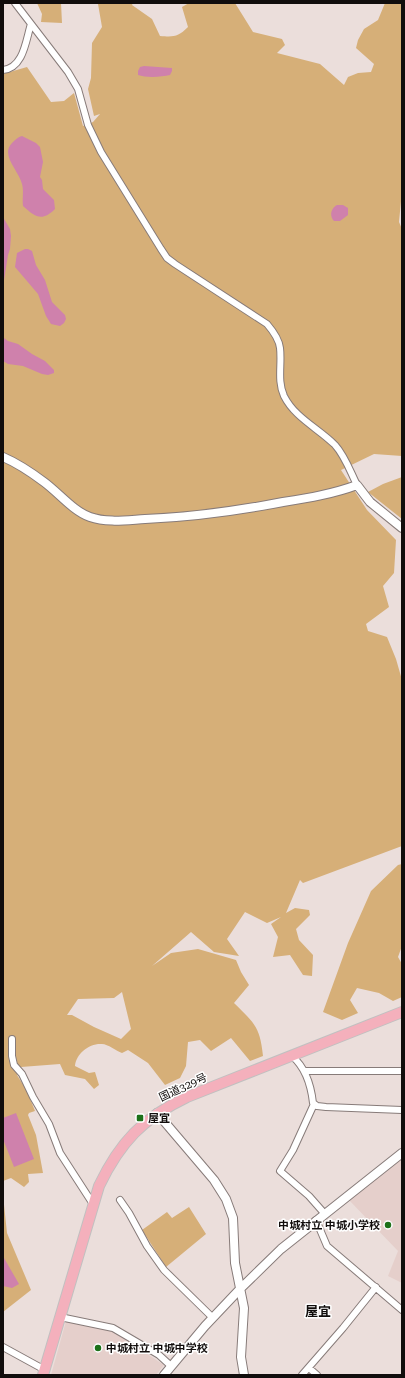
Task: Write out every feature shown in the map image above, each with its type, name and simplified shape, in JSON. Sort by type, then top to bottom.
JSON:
[{"type":"highway","name":"国道329号","points":[[44,1372],[93,1204],[102,1180],[117,1153],[142,1124],[157,1113],[186,1097],[402,1012]]},
{"type":"street","points":[[15,3],[68,72],[78,89],[88,125],[101,152],[167,258],[267,324],[274,333],[280,347],[280,383],[284,397],[299,416],[334,444],[341,452],[357,485],[370,502],[402,528]]},
{"type":"street","points":[[3,70],[14,65],[20,59],[30,24]]},
{"type":"street","points":[[3,457],[43,481],[77,510],[89,516],[113,520],[215,514],[340,492],[357,485]]},
{"type":"street","points":[[12,1038],[12,1056],[14,1065],[22,1074],[48,1124],[60,1153],[93,1204]]},
{"type":"street","points":[[292,1056],[298,1061],[304,1071],[311,1087],[314,1104],[293,1150],[280,1171],[309,1196],[324,1214]]},
{"type":"street","points":[[304,1071],[402,1071]]},
{"type":"street","points":[[314,1104],[326,1107],[402,1110]]},
{"type":"street","points":[[157,1113],[214,1180],[226,1199],[233,1218],[235,1263],[244,1308],[241,1357],[244,1375]]},
{"type":"street","points":[[164,1375],[212,1318],[281,1249],[402,1153]]},
{"type":"street","points":[[120,1200],[147,1246],[164,1270],[212,1318]]},
{"type":"street","points":[[316,1220],[327,1246],[402,1310]]},
{"type":"street","points":[[302,1375],[376,1287]]},
{"type":"street","points":[[60,1317],[113,1328],[159,1355],[171,1366]]},
{"type":"street","points":[[3,1346],[44,1372]]},
{"type":"street","points":[[309,1368],[317,1375]]},
{"type":"shaded area","points":[[37,3],[61,3],[62,23],[41,22],[42,14]]},
{"type":"shaded area","points":[[97,3],[133,3],[132,5],[152,19],[160,36],[176,36],[188,27],[182,7],[189,3],[235,3],[253,32],[282,39],[285,45],[277,53],[320,64],[344,85],[348,77],[358,73],[371,72],[374,64],[356,48],[358,40],[364,29],[378,20],[385,3],[402,3],[402,191],[399,222],[402,229],[402,456],[374,454],[341,470],[367,510],[396,540],[394,573],[383,586],[389,607],[366,624],[368,631],[387,637],[396,659],[402,680],[402,846],[303,883],[300,880],[286,913],[295,908],[309,910],[310,915],[296,929],[299,940],[313,955],[312,976],[303,975],[290,955],[273,957],[278,937],[271,924],[281,917],[267,923],[245,912],[227,939],[239,956],[214,952],[191,932],[152,966],[171,953],[198,949],[236,960],[249,985],[234,1003],[247,1016],[258,1031],[263,1056],[250,1061],[231,1038],[211,1051],[200,1040],[188,1042],[186,1066],[180,1078],[165,1085],[148,1063],[128,1050],[122,1053],[107,1045],[97,1044],[84,1050],[78,1057],[75,1066],[89,1073],[95,1072],[99,1085],[94,1089],[85,1079],[65,1075],[60,1064],[21,1067],[17,1071],[17,1075],[27,1091],[35,1111],[29,1113],[28,1115],[36,1135],[43,1173],[28,1174],[29,1182],[24,1187],[11,1178],[3,1181],[3,74],[27,67],[51,102],[64,101],[74,93],[83,126],[93,122],[100,114],[94,116],[88,89],[91,78],[92,43],[102,27]],"holes":[[[122,992],[131,1029],[121,1039],[72,1015],[67,1015],[78,999],[114,998]]]},
{"type":"shaded area","points":[[140,67],[172,68],[172,71],[170,75],[163,76],[150,77],[138,75]]},
{"type":"shaded area","points":[[22,136],[36,143],[40,147],[43,162],[40,177],[42,180],[43,189],[54,200],[55,209],[46,216],[42,217],[35,215],[23,206],[22,184],[11,163],[8,153],[12,143]]},
{"type":"shaded area","points":[[337,205],[343,205],[348,208],[348,215],[340,221],[334,221],[332,219],[331,212]]},
{"type":"shaded area","points":[[3,217],[10,229],[11,236],[3,287]]},
{"type":"shaded area","points":[[25,249],[32,251],[36,265],[45,280],[52,302],[65,315],[66,319],[60,326],[51,324],[46,316],[38,294],[15,267],[17,253]]},
{"type":"shaded area","points":[[3,334],[4,338],[8,341],[18,344],[45,361],[54,370],[54,373],[48,375],[42,374],[23,366],[8,364],[3,361]]},
{"type":"shaded area","points":[[402,477],[402,519],[368,492],[383,484]]},
{"type":"shaded area","points":[[402,864],[402,946],[398,957],[402,964],[402,997],[393,1001],[379,993],[357,988],[350,1000],[358,1013],[342,1020],[323,1012],[348,943],[371,891],[398,865]]},
{"type":"shaded area","points":[[16,1113],[34,1159],[14,1167],[3,1139],[3,1118]]},
{"type":"shaded area","name":"中城村立 中城小学校","points":[[402,1156],[402,1283],[388,1276],[398,1251],[348,1199]]},
{"type":"shaded area","points":[[3,1195],[7,1233],[31,1290],[3,1312]]},
{"type":"shaded area","points":[[189,1207],[206,1234],[166,1267],[142,1230],[167,1212],[172,1218]]},
{"type":"shaded area","points":[[3,1252],[4,1258],[19,1284],[12,1288],[3,1286]]},
{"type":"shaded area","name":"中城村立 中城中学校","points":[[66,1321],[112,1331],[164,1365],[156,1375],[51,1375]]},
{"type":"place","name":"屋宜","points":[[140,1118]]},
{"type":"place","name":"中城村立 中城小学校","points":[[388,1225]]},
{"type":"place","name":"中城村立 中城中学校","points":[[98,1348]]},
{"type":"district","name":"屋宜","points":[[318,1311]]}]
